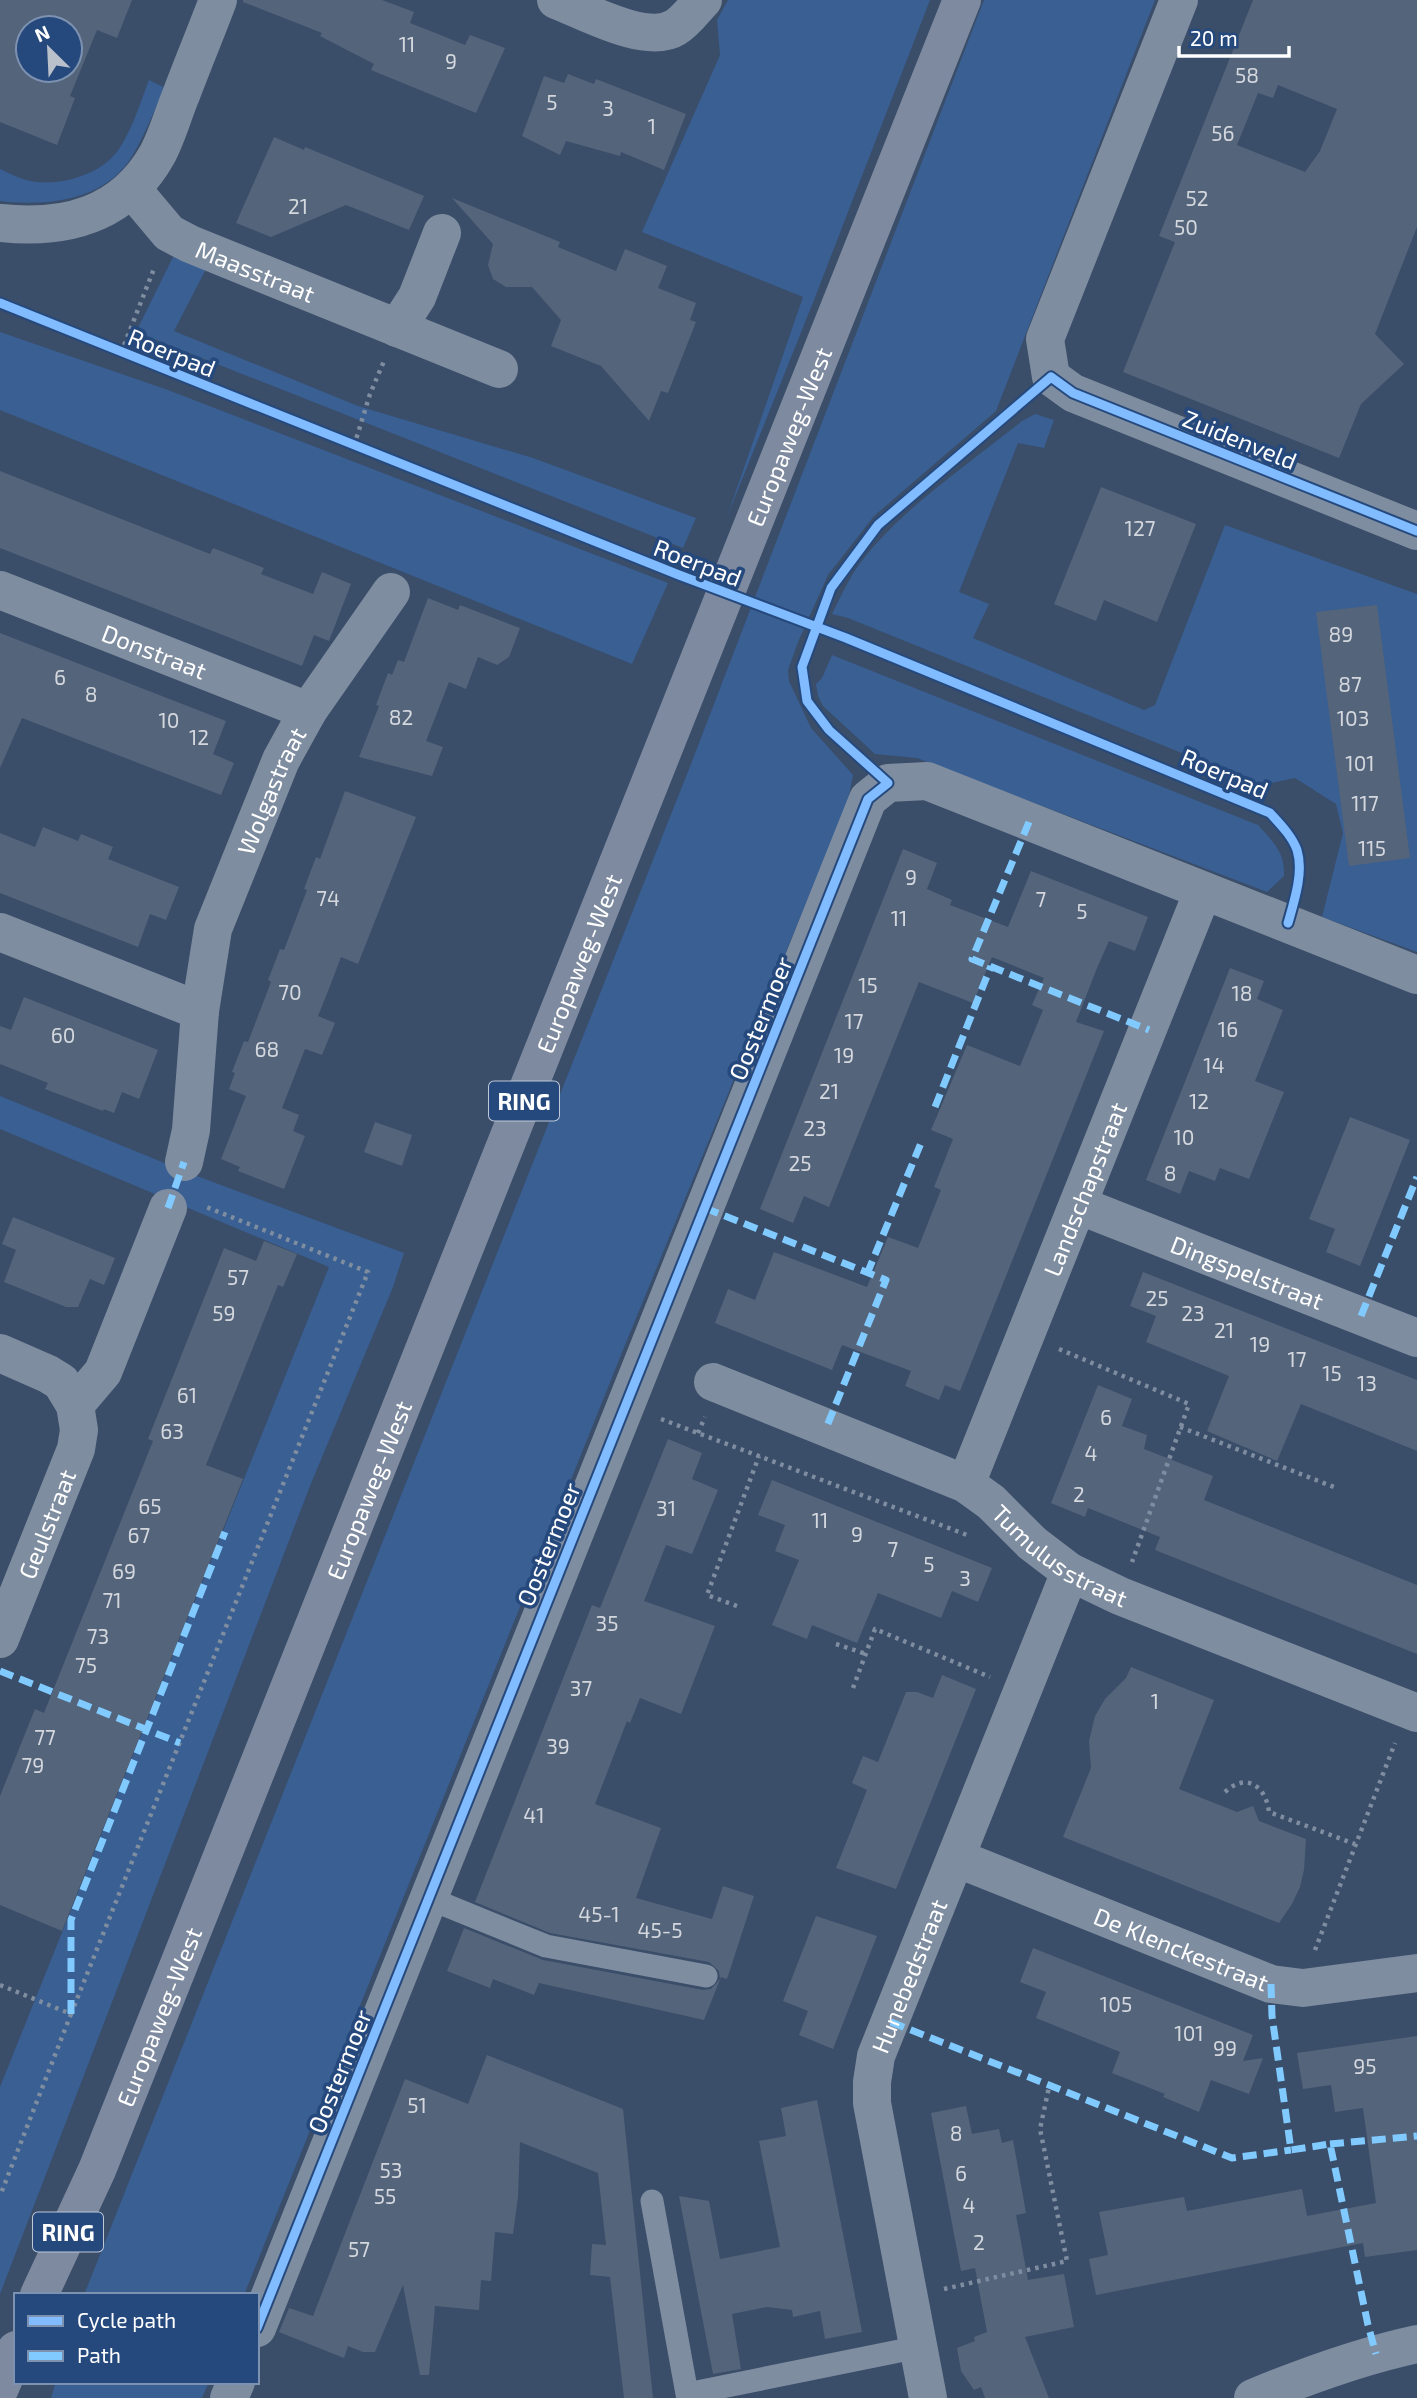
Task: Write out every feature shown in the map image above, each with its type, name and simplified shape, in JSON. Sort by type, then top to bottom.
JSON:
[{"type":"main road","name":"Europaweg-West","points":[[40,2293],[97,2170],[956,10]]},
{"type":"main road","name":"Europaweg-West","points":[[58,2293],[97,2170]]},
{"type":"main road","points":[[0,2388],[14,2355]]},
{"type":"street","points":[[0,223],[29,226],[70,222],[105,208],[132,189],[158,155],[218,0]]},
{"type":"street","points":[[556,0],[629,29],[651,33],[675,28],[703,0]]},
{"type":"street","name":"Zuidenveld","points":[[1180,0],[1045,338],[1051,377],[1073,393],[1417,531]]},
{"type":"street","name":"Maasstraat","points":[[132,189],[169,233],[203,250],[499,369]]},
{"type":"street","points":[[397,328],[417,298],[442,233]]},
{"type":"street","name":"Donstraat","points":[[0,590],[308,711]]},
{"type":"street","name":"Wolgastraat","points":[[184,1162],[191,1130],[200,1011],[213,929],[281,760],[308,711],[391,592]]},
{"type":"street","name":"Oostermoer","points":[[259,2323],[868,799],[888,783],[927,781],[1417,975]]},
{"type":"street","name":"Landschapstraat","points":[[966,1484],[1203,891]]},
{"type":"street","points":[[0,932],[200,1011]]},
{"type":"street","name":"Dingspelstraat","points":[[1078,1205],[1417,1338]]},
{"type":"street","points":[[0,1353],[61,1382],[75,1405],[103,1372],[184,1206]]},
{"type":"street","name":"Tumulusstraat","points":[[713,1382],[966,1484],[991,1502],[1032,1543],[1070,1572],[1120,1596],[1412,1712]]},
{"type":"street","name":"Geulstraat","points":[[0,1639],[76,1449],[79,1430],[75,1405]]},
{"type":"street","name":"Hunebedstraat","points":[[928,2398],[872,2103],[876,2056],[1070,1572]]},
{"type":"street","name":"De Klenckestraat","points":[[956,1858],[1271,1984],[1303,1988],[1417,1973]]},
{"type":"street","points":[[1253,2398],[1376,2354],[1417,2344]]},
{"type":"lane","points":[[428,1898],[546,1946],[706,1976]]},
{"type":"lane","points":[[652,2201],[687,2394],[919,2347]]},
{"type":"path","points":[[121,353],[169,233]]},
{"type":"path","points":[[354,446],[370,394]]},
{"type":"path","points":[[341,441],[366,451]]},
{"type":"path","points":[[0,2196],[368,1272],[184,1206]]},
{"type":"path","points":[[1026,1335],[1189,1404],[1120,1596]]},
{"type":"path","points":[[624,1405],[975,1538]]},
{"type":"path","points":[[1181,1427],[1334,1487]]},
{"type":"path","points":[[737,1606],[707,1595],[759,1456]]},
{"type":"path","points":[[853,1688],[875,1629],[1023,1691]]},
{"type":"path","points":[[835,1644],[866,1654]]},
{"type":"path","points":[[1303,1988],[1318,1940],[1355,1844],[1412,1712]]},
{"type":"path","points":[[1225,1792],[1233,1785],[1244,1782],[1257,1786],[1268,1798],[1269,1812],[1355,1844]]},
{"type":"path","points":[[0,1985],[71,2014]]},
{"type":"path","points":[[909,2297],[1067,2261],[1041,2129],[1049,2087]]},
{"type":"shaded area","points":[[728,0],[930,0],[727,517],[803,297],[642,232],[720,55],[717,20]]},
{"type":"shaded area","points":[[984,0],[1155,0],[996,411],[874,516],[828,575],[798,642],[788,670],[789,681],[811,728],[853,775],[848,801],[623,1350],[245,2293],[85,2293],[691,764]]},
{"type":"shaded area","points":[[149,80],[165,88],[134,153],[117,175],[87,193],[70,198],[35,203],[0,201],[0,169],[27,180],[58,182],[82,176],[112,158],[124,141]]},
{"type":"shaded area","points":[[173,257],[206,269],[174,331],[358,406],[533,458],[696,518],[683,548],[136,332]]},
{"type":"shaded area","points":[[0,332],[168,390],[668,583],[632,664],[0,410]]},
{"type":"shaded area","points":[[1035,414],[1054,420],[1044,448],[1018,443],[959,592],[989,604],[973,638],[1144,710],[1155,705],[1225,525],[1417,594],[1417,952],[1322,917],[1343,833],[1336,804],[1295,778],[1261,785],[848,618],[832,614],[845,587],[877,542],[959,470]]},
{"type":"shaded area","points":[[832,655],[1258,825],[1280,854],[1284,876],[1267,892],[917,758],[875,754],[823,706],[818,696],[816,684],[822,678]]},
{"type":"shaded area","points":[[0,1096],[194,1175],[404,1253],[393,1287],[310,1486],[0,2294],[0,2087],[329,1267],[0,1129]]},
{"type":"shaded area","points":[[55,2384],[208,2384],[202,2398],[51,2398]]},
{"type":"building","points":[[0,0],[132,0],[117,38],[97,30],[84,62],[84,14],[14,14],[14,84],[75,84],[70,96],[75,98],[57,145],[0,122]]},
{"type":"building","points":[[243,0],[382,0],[414,12],[410,23],[465,45],[470,35],[505,48],[476,113],[371,70],[374,64],[320,36],[322,33]]},
{"type":"building","points":[[1253,0],[1417,0],[1417,227],[1375,334],[1404,364],[1361,404],[1339,458],[1123,372],[1175,242],[1159,236]],"holes":[[[1278,85],[1337,109],[1320,151],[1305,172],[1237,145],[1258,93],[1273,98]]]},
{"type":"building","points":[[568,74],[594,84],[596,79],[686,114],[664,170],[621,152],[620,156],[566,141],[560,155],[522,136],[544,76],[564,83]]},
{"type":"building","points":[[274,137],[424,196],[409,230],[346,205],[271,237],[236,223]]},
{"type":"building","points":[[452,198],[560,242],[558,247],[616,271],[625,249],[667,266],[658,288],[696,303],[690,320],[696,322],[668,393],[661,391],[649,421],[601,366],[551,346],[561,320],[532,287],[506,287],[493,279],[488,265],[493,244]]},
{"type":"building","points":[[0,471],[210,554],[213,548],[264,568],[261,574],[313,594],[322,572],[351,584],[329,641],[314,635],[302,666],[0,548]]},
{"type":"building","points":[[1101,487],[1196,524],[1157,622],[1104,600],[1096,621],[1054,604]]},
{"type":"building","points":[[428,598],[458,610],[460,605],[520,628],[509,657],[497,665],[478,657],[466,689],[449,682],[426,741],[443,747],[432,776],[359,757],[379,706],[376,705],[388,673],[392,675],[398,660],[404,662]]},
{"type":"building","points":[[1377,605],[1410,858],[1349,866],[1316,612]]},
{"type":"building","points":[[0,633],[226,721],[213,754],[234,763],[221,795],[22,718],[0,768]]},
{"type":"building","points":[[345,791],[416,817],[358,964],[341,957],[318,1016],[335,1023],[322,1055],[305,1049],[282,1108],[299,1115],[293,1131],[305,1136],[284,1189],[238,1171],[240,1167],[221,1159],[246,1096],[229,1089],[235,1073],[232,1072],[244,1041],[248,1042],[271,982],[268,980],[280,949],[284,950],[307,890],[304,889],[316,857],[320,859]]},
{"type":"building","points":[[43,827],[78,841],[81,834],[113,847],[108,859],[179,887],[166,920],[150,914],[138,947],[0,893],[0,833],[35,847]]},
{"type":"building","points":[[903,849],[937,863],[927,889],[952,900],[950,905],[1008,927],[1031,871],[1148,917],[1135,951],[1109,941],[1097,968],[1076,1022],[1104,1031],[960,1391],[945,1385],[939,1400],[905,1386],[911,1371],[842,1345],[832,1370],[715,1323],[728,1289],[755,1300],[774,1252],[867,1287],[888,1237],[918,1248],[941,1190],[934,1187],[953,1139],[931,1130],[967,1045],[1020,1066],[1043,1010],[1032,1005],[1044,978],[992,957],[973,1003],[919,982],[829,1207],[804,1196],[793,1223],[760,1209]]},
{"type":"building","points":[[1230,968],[1264,981],[1257,999],[1283,1010],[1255,1081],[1284,1092],[1249,1179],[1220,1168],[1215,1181],[1189,1171],[1180,1194],[1146,1180]]},
{"type":"building","points":[[24,997],[158,1050],[139,1099],[122,1092],[114,1113],[104,1109],[103,1111],[45,1089],[48,1083],[0,1064],[0,1026],[11,1030]]},
{"type":"building","points":[[1350,1117],[1410,1140],[1360,1266],[1326,1252],[1335,1229],[1309,1219]]},
{"type":"building","points":[[375,1122],[412,1135],[402,1166],[364,1152]]},
{"type":"building","points":[[13,1217],[115,1258],[104,1285],[90,1279],[78,1307],[66,1307],[4,1282],[16,1250],[2,1244]]},
{"type":"building","points":[[264,1241],[297,1254],[283,1287],[278,1285],[206,1465],[243,1479],[62,1931],[0,1905],[0,1796],[35,1709],[44,1713],[153,1441],[148,1439],[224,1248],[256,1261]]},
{"type":"building","points":[[1143,1272],[1417,1380],[1417,1451],[1301,1404],[1277,1461],[1207,1431],[1229,1376],[1146,1342],[1156,1316],[1130,1306]]},
{"type":"building","points":[[1098,1385],[1132,1399],[1122,1426],[1147,1435],[1144,1449],[1213,1476],[1204,1500],[1417,1585],[1417,1654],[1155,1550],[1160,1537],[1088,1508],[1085,1517],[1051,1503]]},
{"type":"building","points":[[668,1439],[702,1453],[692,1479],[718,1490],[692,1554],[666,1545],[644,1601],[715,1626],[681,1714],[640,1698],[630,1723],[627,1721],[595,1804],[661,1828],[636,1898],[712,1919],[723,1886],[754,1896],[727,1979],[721,1977],[704,2020],[539,1983],[534,1995],[493,1979],[490,1988],[447,1971],[464,1928],[543,1960],[703,1990],[711,1989],[720,1979],[719,1971],[709,1962],[550,1933],[475,1902],[592,1605],[600,1608]]},
{"type":"building","points":[[772,1480],[992,1568],[978,1602],[952,1591],[941,1618],[878,1593],[857,1643],[812,1625],[807,1639],[772,1625],[799,1560],[775,1551],[785,1525],[758,1515]]},
{"type":"building","points":[[1131,1667],[1214,1700],[1179,1789],[1237,1812],[1253,1806],[1259,1821],[1306,1839],[1300,1887],[1279,1923],[1063,1837],[1091,1768],[1089,1741],[1095,1716],[1105,1699],[1126,1678]]},
{"type":"building","points":[[942,1675],[976,1689],[896,1889],[836,1868],[867,1790],[852,1783],[863,1756],[878,1762],[906,1692],[917,1692],[933,1698]]},
{"type":"building","points":[[816,1916],[877,1936],[833,2049],[799,2035],[808,2011],[783,2001]]},
{"type":"building","points":[[1033,1948],[1253,2035],[1243,2061],[1263,2058],[1249,2094],[1211,2080],[1199,2112],[1163,2097],[1165,2094],[1112,2073],[1120,2052],[1036,2018],[1046,1992],[1020,1982]]},
{"type":"building","points":[[1417,2036],[1417,2250],[1365,2257],[1363,2243],[1096,2295],[1089,2259],[1108,2255],[1099,2212],[1184,2197],[1187,2211],[1302,2189],[1307,2216],[1376,2203],[1363,2108],[1335,2112],[1331,2085],[1303,2089],[1297,2053]]},
{"type":"building","points":[[487,2055],[623,2109],[653,2398],[624,2398],[610,2277],[590,2275],[592,2244],[606,2245],[598,2173],[520,2142],[518,2197],[513,2234],[495,2232],[491,2281],[481,2280],[479,2310],[435,2306],[429,2375],[420,2375],[403,2285],[375,2352],[363,2352],[348,2346],[344,2358],[279,2332],[289,2308],[313,2316],[405,2079],[468,2104]]},
{"type":"building","points":[[817,2100],[862,2332],[825,2339],[820,2311],[793,2317],[792,2310],[767,2307],[732,2314],[741,2369],[713,2374],[679,2196],[709,2201],[720,2259],[780,2247],[759,2141],[786,2136],[781,2108]]},
{"type":"building","points":[[966,2106],[972,2134],[999,2129],[1002,2143],[1013,2140],[1026,2213],[1016,2215],[1028,2280],[1064,2274],[1074,2327],[1025,2337],[1049,2398],[985,2398],[981,2387],[974,2390],[961,2371],[957,2348],[975,2341],[974,2337],[987,2332],[975,2268],[961,2271],[931,2113]]},
{"type":"marked path","points":[[1029,822],[972,959],[1149,1030]]},
{"type":"marked path","points":[[935,1107],[991,966]]},
{"type":"marked path","points":[[867,1274],[921,1143]]},
{"type":"marked path","points":[[168,1208],[184,1162]]},
{"type":"marked path","points":[[1361,1316],[1417,1177]]},
{"type":"marked path","points":[[705,1208],[886,1280],[827,1426]]},
{"type":"marked path","points":[[71,2014],[71,1920],[225,1532]]},
{"type":"marked path","points":[[0,1671],[180,1743]]},
{"type":"marked path","points":[[1271,1984],[1272,2016],[1291,2150],[1330,2144],[1376,2354]]},
{"type":"marked path","points":[[891,2022],[1232,2158],[1291,2150]]},
{"type":"marked path","points":[[1330,2144],[1417,2136]]},
{"type":"cycle path","name":"Roerpad","points":[[0,303],[679,575],[846,638],[1270,813],[1292,840],[1299,859],[1297,887],[1288,923]]},
{"type":"cycle path","points":[[259,2323],[868,799],[888,783],[829,730],[807,701],[802,667],[831,588],[878,525],[1051,377],[1073,393],[1417,531]]}]
